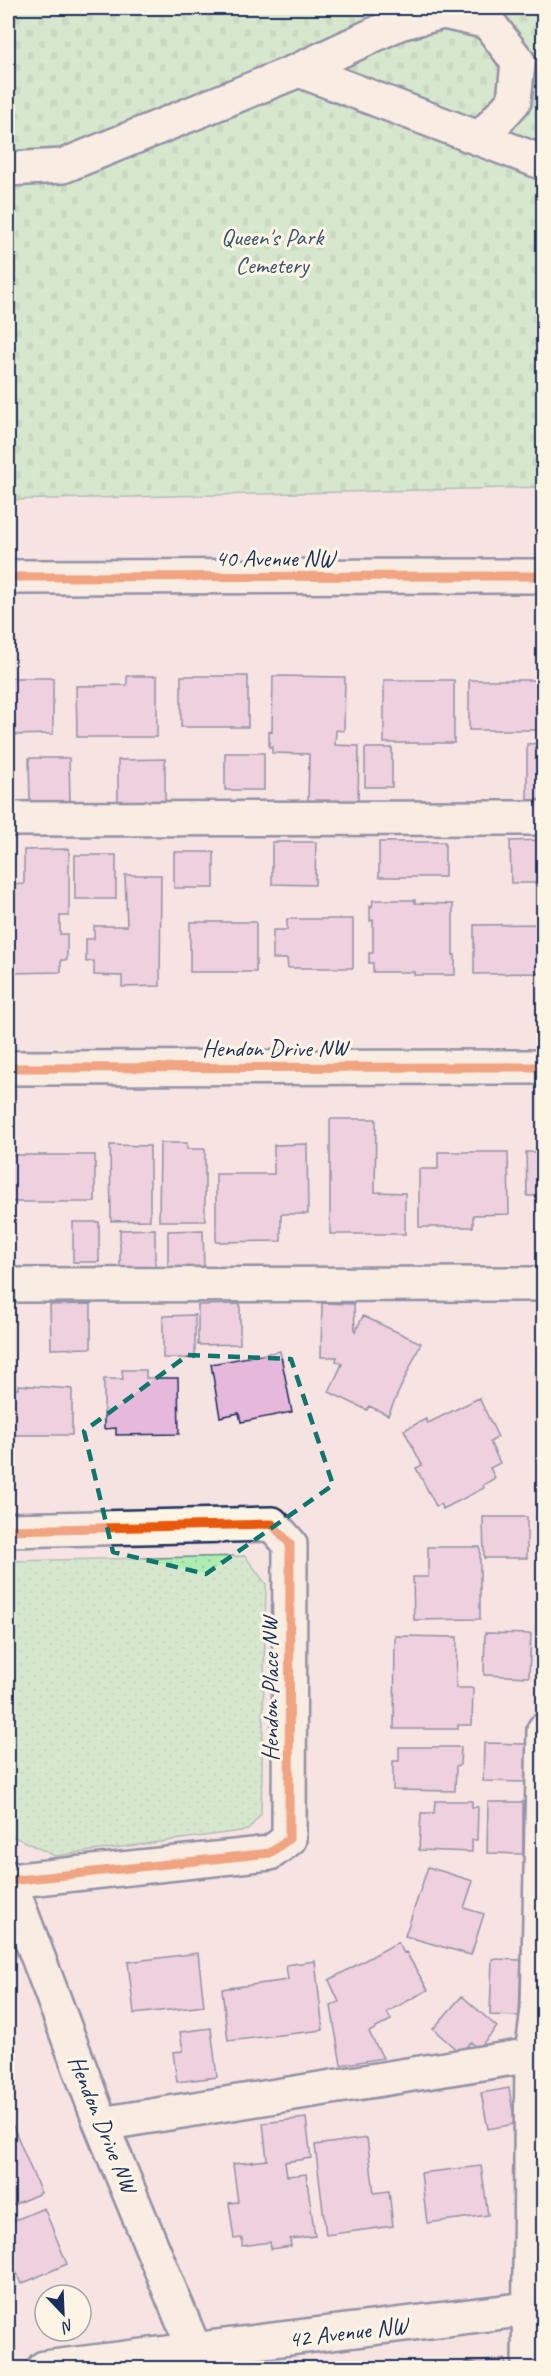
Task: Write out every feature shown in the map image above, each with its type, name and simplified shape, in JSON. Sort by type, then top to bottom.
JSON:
[{"type":"street","points":[[8,169],[63,166],[299,70],[399,23],[443,12],[488,21],[518,62],[514,101],[480,139]]},
{"type":"street","points":[[299,70],[543,163]]},
{"type":"street","name":"40 Avenue NW","points":[[8,577],[543,576]]},
{"type":"street","points":[[8,819],[543,818]]},
{"type":"street","name":"Hendon Drive NW","points":[[8,1068],[543,1067]]},
{"type":"street","points":[[8,1285],[543,1284]]},
{"type":"street","name":"Hendon Place NW","points":[[8,1530],[272,1524],[290,1544],[289,1839],[270,1853],[8,1879]]},
{"type":"street","points":[[529,2368],[536,2308],[532,2055],[538,2010],[543,1730]]},
{"type":"street","name":"Hendon Drive NW","points":[[8,1879],[101,2124],[199,2360]]},
{"type":"street","points":[[101,2124],[532,2055]]},
{"type":"street","name":"42 Avenue NW","points":[[44,2368],[199,2360],[536,2308]]},
{"type":"highlighted area","points":[[188,1355],[291,1359],[333,1485],[206,1574],[113,1552],[84,1431]]},
{"type":"green space","name":"Queen's Park Cemetery","points":[[8,8],[543,8],[543,487],[8,500]]},
{"type":"green space","points":[[245,1556],[266,1584],[261,1814],[248,1830],[55,1856],[8,1834],[8,1561]]},
{"type":"building","points":[[127,676],[157,676],[157,737],[77,737],[76,686],[127,685]]},
{"type":"building","points":[[181,676],[248,676],[248,727],[181,727]]},
{"type":"building","points":[[273,676],[345,677],[344,731],[336,730],[335,745],[359,746],[358,804],[308,803],[309,754],[272,753],[272,747],[269,747],[269,731],[272,732]]},
{"type":"building","points":[[8,678],[53,678],[53,734],[8,735]]},
{"type":"building","points":[[384,680],[454,680],[454,743],[384,743]]},
{"type":"building","points":[[469,680],[541,680],[541,730],[469,730]]},
{"type":"building","points":[[544,743],[544,801],[527,801],[527,744]]},
{"type":"building","points":[[365,748],[392,748],[392,787],[365,787]]},
{"type":"building","points":[[225,753],[264,753],[264,790],[225,790]]},
{"type":"building","points":[[29,758],[69,758],[70,802],[30,802]]},
{"type":"building","points":[[165,759],[165,802],[118,803],[118,760]]},
{"type":"building","points":[[544,840],[544,883],[511,883],[510,841]]},
{"type":"building","points":[[272,842],[316,842],[315,885],[272,884]]},
{"type":"building","points":[[379,842],[445,842],[445,877],[379,877]]},
{"type":"building","points":[[69,849],[69,916],[60,916],[60,934],[67,934],[67,960],[61,960],[61,972],[8,973],[8,885],[24,884],[24,850]]},
{"type":"building","points":[[174,852],[214,852],[214,888],[174,888]]},
{"type":"building","points":[[75,855],[116,855],[116,899],[75,899]]},
{"type":"building","points":[[125,875],[161,875],[160,986],[122,987],[122,976],[94,975],[94,961],[86,962],[86,939],[94,939],[94,926],[127,926]]},
{"type":"building","points":[[373,900],[415,900],[415,903],[453,904],[455,975],[373,972],[373,963],[369,963],[369,953],[373,953],[373,920],[370,921],[370,906],[372,907]]},
{"type":"building","points":[[287,919],[353,919],[353,968],[288,968],[287,959],[273,959],[273,930],[287,930]]},
{"type":"building","points":[[190,922],[256,922],[256,972],[190,972]]},
{"type":"building","points":[[544,924],[544,973],[474,974],[474,925]]},
{"type":"building","points":[[330,1119],[376,1119],[375,1192],[405,1193],[405,1234],[330,1234]]},
{"type":"building","points":[[160,1143],[187,1143],[187,1149],[205,1149],[205,1221],[159,1221]]},
{"type":"building","points":[[307,1144],[308,1214],[281,1214],[281,1241],[216,1242],[216,1174],[274,1174],[274,1145]]},
{"type":"building","points":[[110,1145],[150,1146],[150,1220],[111,1221]]},
{"type":"building","points":[[438,1152],[508,1152],[509,1214],[473,1215],[473,1227],[419,1227],[419,1169],[438,1169]]},
{"type":"building","points":[[526,1152],[544,1152],[544,1196],[527,1196]]},
{"type":"building","points":[[10,1155],[95,1155],[95,1202],[10,1202]]},
{"type":"building","points":[[73,1222],[99,1222],[99,1262],[73,1262]]},
{"type":"building","points":[[155,1229],[155,1268],[120,1269],[120,1230]]},
{"type":"building","points":[[203,1230],[204,1267],[168,1268],[168,1231]]},
{"type":"building","points":[[322,1303],[354,1304],[355,1332],[363,1316],[421,1343],[388,1415],[369,1406],[367,1410],[329,1392],[342,1364],[336,1361],[337,1357],[321,1357]]},
{"type":"building","points":[[91,1304],[91,1348],[51,1349],[50,1305]]},
{"type":"building","points":[[240,1304],[240,1344],[198,1345],[198,1305]]},
{"type":"building","points":[[195,1315],[195,1358],[163,1358],[163,1316]]},
{"type":"building","points":[[280,1351],[292,1412],[241,1422],[239,1413],[220,1417],[211,1364]]},
{"type":"building","points":[[122,1370],[146,1370],[146,1378],[178,1378],[179,1434],[116,1435],[116,1428],[104,1429],[104,1379],[123,1379]]},
{"type":"building","points":[[18,1385],[72,1389],[72,1435],[8,1435],[8,1389],[18,1389]]},
{"type":"building","points":[[479,1398],[498,1437],[490,1442],[500,1463],[490,1468],[495,1478],[483,1485],[484,1488],[443,1509],[440,1504],[436,1506],[416,1468],[422,1465],[404,1430],[426,1419],[428,1423]]},
{"type":"building","points":[[483,1517],[527,1517],[527,1558],[484,1558]]},
{"type":"building","points":[[428,1547],[480,1547],[480,1619],[414,1620],[413,1577],[428,1577]]},
{"type":"building","points":[[485,1633],[531,1634],[529,1677],[484,1675]]},
{"type":"building","points":[[395,1636],[457,1637],[456,1688],[473,1688],[472,1725],[458,1725],[458,1729],[394,1729]]},
{"type":"building","points":[[484,1743],[527,1744],[526,1782],[483,1781]]},
{"type":"building","points":[[399,1747],[461,1747],[460,1765],[456,1766],[455,1791],[393,1790],[393,1761],[399,1761]]},
{"type":"building","points":[[435,1801],[472,1801],[472,1807],[478,1807],[477,1840],[472,1840],[472,1852],[419,1850],[421,1813],[434,1813]]},
{"type":"building","points":[[488,1802],[523,1802],[523,1854],[487,1853]]},
{"type":"building","points":[[428,1867],[473,1881],[464,1908],[484,1914],[471,1955],[405,1936]]},
{"type":"building","points":[[398,1942],[428,1990],[387,2012],[391,2020],[369,2032],[383,2058],[341,2065],[331,2006],[339,2002],[329,1980]]},
{"type":"building","points":[[198,1953],[204,2006],[134,2014],[128,1962]]},
{"type":"building","points":[[492,1959],[521,1960],[519,2016],[490,2015]]},
{"type":"building","points":[[315,1961],[323,2030],[228,2041],[222,1989],[288,1980],[286,1965]]},
{"type":"building","points":[[462,1996],[497,2027],[478,2049],[471,2042],[460,2053],[433,2029]]},
{"type":"building","points":[[211,2028],[217,2077],[177,2082],[173,2052],[183,2051],[180,2032]]},
{"type":"building","points":[[509,2088],[515,2124],[488,2129],[481,2093]]},
{"type":"building","points":[[306,2118],[311,2158],[285,2162],[287,2176],[306,2174],[315,2236],[290,2239],[291,2246],[271,2249],[270,2242],[242,2246],[242,2238],[234,2239],[229,2203],[238,2202],[233,2164],[267,2160],[263,2123]]},
{"type":"building","points":[[13,2126],[41,2193],[8,2207],[8,2128]]},
{"type":"building","points":[[367,2138],[374,2193],[389,2191],[393,2226],[326,2235],[315,2145]]},
{"type":"building","points":[[481,2166],[488,2215],[427,2223],[421,2173]]},
{"type":"building","points":[[44,2208],[67,2264],[21,2284],[8,2251],[8,2223]]},
{"type":"building","points":[[505,2359],[506,2368],[466,2368],[465,2363]]},
{"type":"cycle path","points":[[8,577],[544,576]]},
{"type":"cycle path","points":[[8,1068],[544,1067]]},
{"type":"cycle path","points":[[8,1530],[272,1524],[290,1544],[289,1839],[270,1853],[9,1881]]}]
